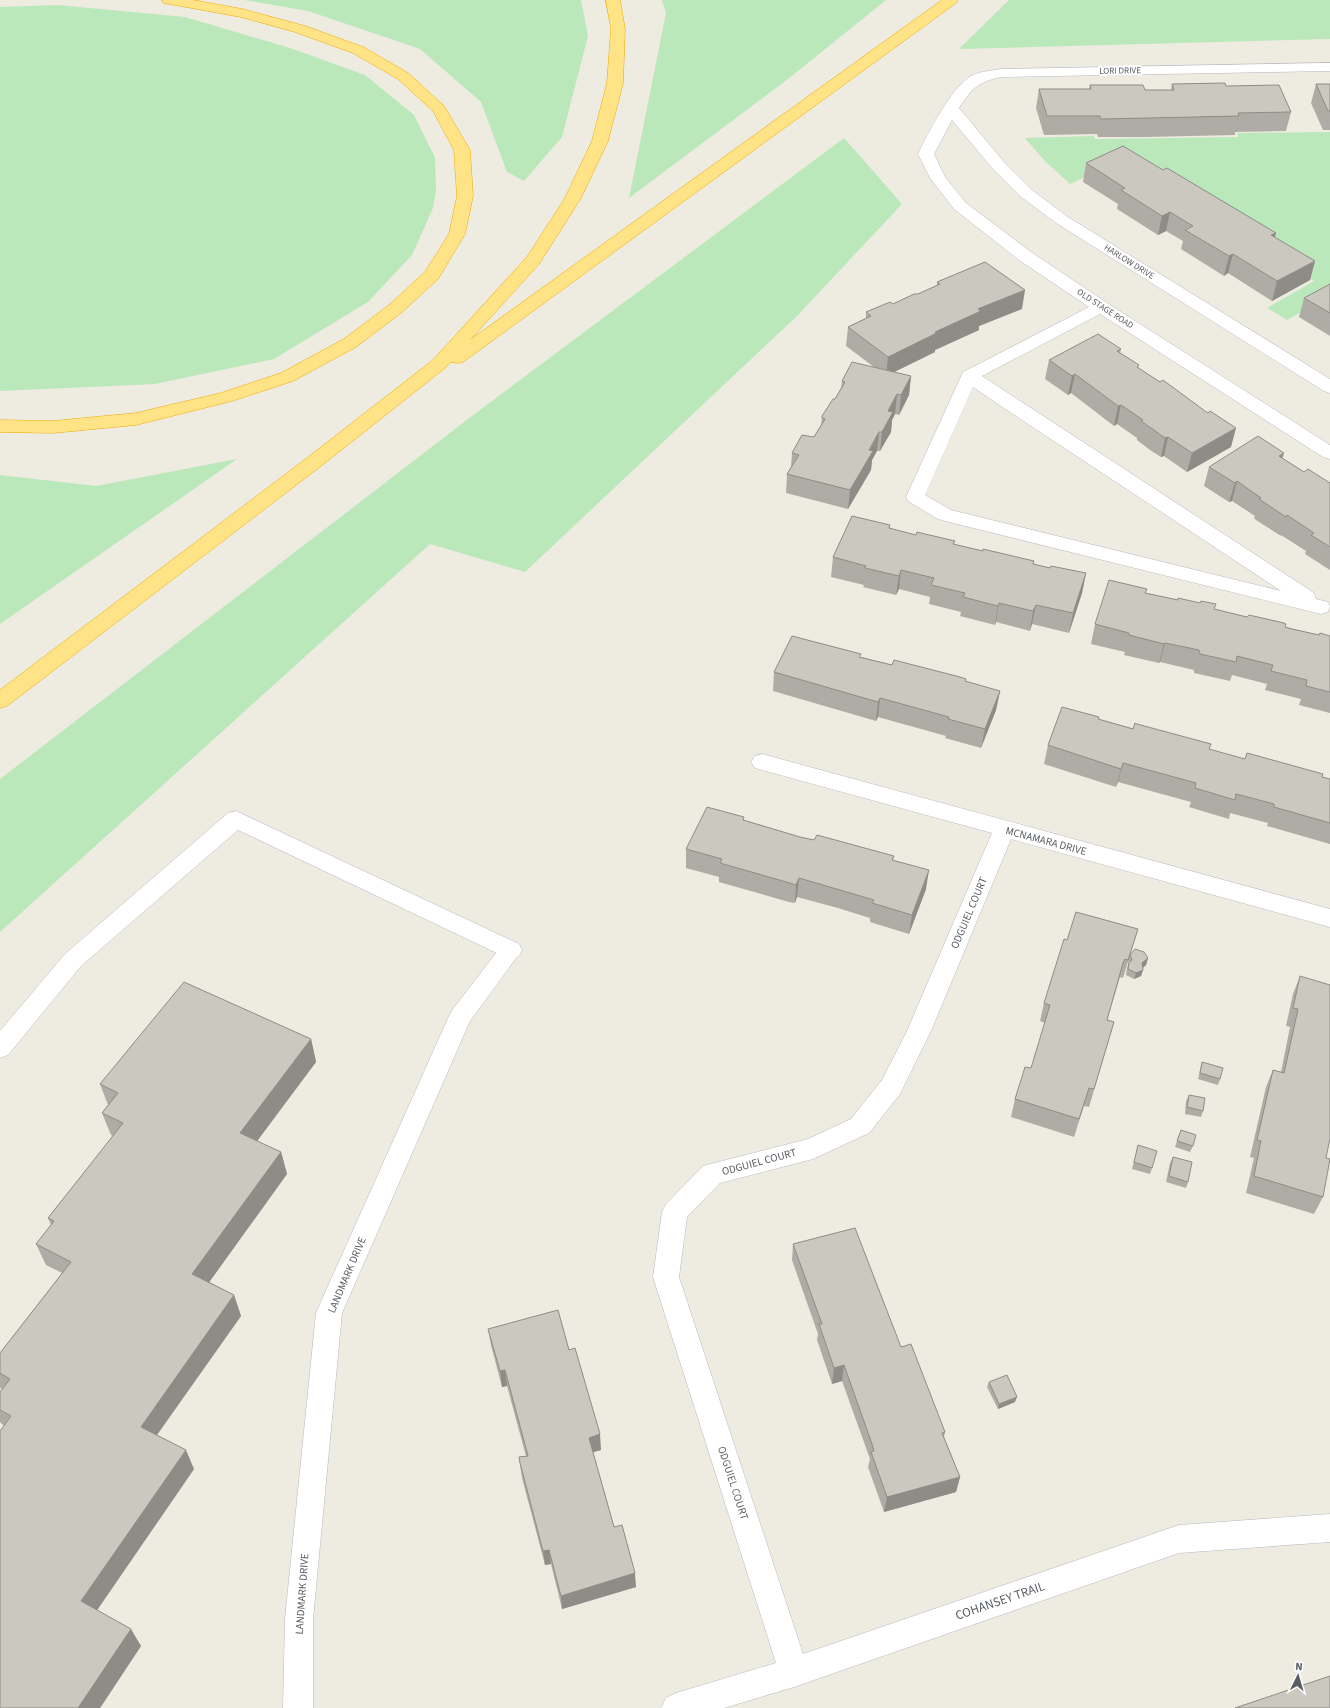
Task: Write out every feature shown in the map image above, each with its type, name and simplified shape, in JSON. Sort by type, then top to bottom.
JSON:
[{"type":"highway","points":[[0,426],[53,427],[136,419],[226,397],[287,377],[350,343],[395,309],[432,275],[457,234],[465,196],[462,150],[439,109],[403,76],[358,50],[300,29],[242,13],[169,0]]},
{"type":"highway","points":[[0,701],[314,462],[439,364],[534,260],[573,198],[600,141],[615,83],[618,29],[614,0]]},
{"type":"highway","points":[[314,462],[951,0]]},
{"type":"street","name":"LORI DRIVE","points":[[937,131],[951,109],[975,80],[1002,73],[1330,67]]},
{"type":"street","name":"HARLOW DRIVE","points":[[951,109],[998,165],[1026,193],[1062,220],[1330,387]]},
{"type":"street","name":"OLD STAGE ROAD","points":[[937,131],[926,154],[938,178],[960,206],[1025,256],[1330,453]]},
{"type":"street","points":[[969,376],[1321,607],[945,515],[915,497],[969,376],[1102,307]]},
{"type":"street","name":"MCNAMARA DRIVE","points":[[762,762],[1004,830],[1330,918]]},
{"type":"street","name":"LANDMARK DRIVE","points":[[0,1048],[73,960],[236,819],[511,950],[461,1016],[329,1313],[299,1619],[298,1708]]},
{"type":"street","name":"ODGUIEL COURT","points":[[794,1672],[666,1277],[675,1212],[712,1174],[813,1148],[860,1126],[891,1087],[920,1031],[1004,830]]},
{"type":"street","name":"COHANSEY TRAIL","points":[[676,1708],[794,1672],[1179,1539],[1330,1528]]},
{"type":"green space","points":[[244,0],[581,0],[588,36],[562,137],[524,181],[507,172],[481,102],[420,49],[308,11]]},
{"type":"green space","points":[[662,0],[886,0],[788,79],[629,198],[666,13]]},
{"type":"green space","points":[[1009,0],[1330,0],[1330,39],[959,49]]},
{"type":"green space","points":[[58,5],[185,17],[290,48],[365,75],[414,115],[435,158],[436,190],[433,208],[412,255],[368,302],[274,359],[155,384],[0,391],[0,7]]},
{"type":"green space","points":[[1330,132],[1330,296],[1287,320],[1267,308],[1314,281],[1121,161],[1070,184],[1045,161],[1025,138],[1094,136],[1095,139],[1238,137],[1237,133]]},
{"type":"green space","points":[[844,138],[902,204],[797,316],[525,572],[430,544],[0,932],[0,779],[468,419]]},
{"type":"green space","points":[[237,459],[0,624],[0,475],[96,486]]},
{"type":"building","points":[[1225,83],[1226,86],[1279,85],[1291,112],[1238,113],[1239,116],[1101,119],[1100,116],[1047,116],[1039,89],[1091,89],[1090,85],[1143,85],[1145,90],[1174,90],[1172,84]]},
{"type":"building","points":[[1316,84],[1330,84],[1330,111],[1328,111]]},
{"type":"building","points":[[1123,146],[1163,170],[1167,168],[1276,233],[1271,235],[1315,261],[1277,281],[1233,254],[1229,256],[1185,230],[1193,226],[1170,212],[1162,216],[1121,190],[1125,188],[1086,163]]},
{"type":"building","points":[[985,262],[1025,290],[980,308],[978,309],[981,311],[935,332],[937,333],[888,357],[848,327],[871,316],[866,312],[890,302],[893,304],[914,294],[918,294],[940,284],[937,282]]},
{"type":"building","points":[[1330,284],[1330,313],[1304,298]]},
{"type":"building","points":[[1098,334],[1121,349],[1117,351],[1139,365],[1137,367],[1160,382],[1163,380],[1208,413],[1210,411],[1236,428],[1192,453],[1168,437],[1165,438],[1141,421],[1143,420],[1121,405],[1118,406],[1075,374],[1072,376],[1049,360]]},
{"type":"building","points":[[852,362],[911,376],[901,395],[897,394],[888,411],[893,412],[882,432],[879,432],[869,450],[873,451],[850,490],[787,474],[799,455],[792,453],[802,435],[814,437],[825,419],[822,418],[822,416],[833,399],[835,399],[845,382],[842,381]]},
{"type":"building","points":[[1258,436],[1284,453],[1279,456],[1304,472],[1308,469],[1330,483],[1330,547],[1311,535],[1314,533],[1259,499],[1261,498],[1237,481],[1235,483],[1209,467]]},
{"type":"building","points":[[852,516],[890,525],[889,528],[916,535],[917,532],[955,541],[953,544],[983,551],[983,549],[1034,561],[1033,564],[1086,573],[1073,613],[1036,605],[1033,611],[999,603],[998,606],[963,597],[965,593],[931,585],[934,578],[901,570],[899,576],[865,568],[866,566],[833,557]]},
{"type":"building","points":[[1109,580],[1147,589],[1145,593],[1178,600],[1178,598],[1200,603],[1201,601],[1216,604],[1214,609],[1247,617],[1249,615],[1284,623],[1286,624],[1285,627],[1292,629],[1330,636],[1330,692],[1306,686],[1307,680],[1271,671],[1273,665],[1237,656],[1236,662],[1200,654],[1199,650],[1164,644],[1095,624]]},
{"type":"building","points":[[792,636],[861,654],[859,657],[892,665],[894,660],[960,677],[966,679],[965,681],[1000,691],[985,729],[948,719],[949,717],[880,698],[878,702],[774,672]]},
{"type":"building","points":[[1062,707],[1099,717],[1098,719],[1133,729],[1135,723],[1211,744],[1209,749],[1245,759],[1247,753],[1323,774],[1322,777],[1330,779],[1330,823],[1274,807],[1274,804],[1236,794],[1235,800],[1195,788],[1196,783],[1123,763],[1121,769],[1048,745]]},
{"type":"building","points":[[707,807],[744,817],[743,820],[800,837],[814,840],[817,835],[894,856],[892,860],[929,870],[912,915],[872,903],[874,900],[799,878],[796,885],[720,863],[722,859],[686,849]]},
{"type":"building","points":[[1076,912],[1138,929],[1128,960],[1125,959],[1123,963],[1107,1020],[1114,1022],[1094,1089],[1089,1088],[1079,1119],[1015,1099],[1025,1067],[1031,1068],[1050,1005],[1044,1003],[1064,939],[1067,940]]},
{"type":"building","points":[[1135,949],[1144,952],[1148,958],[1142,963],[1143,970],[1136,973],[1128,969],[1129,962],[1132,960],[1130,955]]},
{"type":"building","points":[[1300,976],[1330,985],[1330,1138],[1326,1158],[1330,1159],[1323,1197],[1254,1176],[1261,1141],[1257,1140],[1273,1070],[1284,1073],[1298,1009],[1293,1008]]},
{"type":"building","points":[[184,982],[311,1039],[240,1133],[281,1152],[192,1274],[234,1295],[141,1427],[186,1450],[81,1601],[131,1629],[78,1708],[0,1708],[0,1431],[11,1416],[0,1410],[0,1392],[10,1379],[0,1373],[0,1353],[71,1262],[36,1244],[54,1221],[48,1218],[123,1123],[102,1113],[118,1093],[100,1084]]},
{"type":"building","points":[[1202,1062],[1223,1068],[1220,1079],[1200,1073]]},
{"type":"building","points":[[1189,1095],[1205,1098],[1203,1111],[1187,1107]]},
{"type":"building","points":[[1181,1130],[1196,1135],[1193,1146],[1177,1141]]},
{"type":"building","points":[[1138,1145],[1157,1151],[1152,1168],[1134,1162]]},
{"type":"building","points":[[1173,1157],[1192,1162],[1188,1182],[1169,1176]]},
{"type":"building","points":[[855,1228],[901,1347],[911,1344],[945,1432],[942,1433],[960,1477],[887,1497],[871,1452],[874,1451],[872,1444],[844,1365],[834,1368],[819,1324],[822,1324],[793,1244]]},
{"type":"building","points":[[558,1310],[569,1350],[575,1348],[600,1434],[589,1438],[614,1527],[622,1525],[635,1573],[561,1596],[549,1550],[543,1551],[520,1463],[519,1457],[528,1456],[505,1370],[500,1371],[488,1329]]},
{"type":"building","points":[[1007,1375],[1017,1397],[999,1404],[989,1382]]},
{"type":"building","points":[[1330,1676],[1330,1708],[1235,1708]]}]
